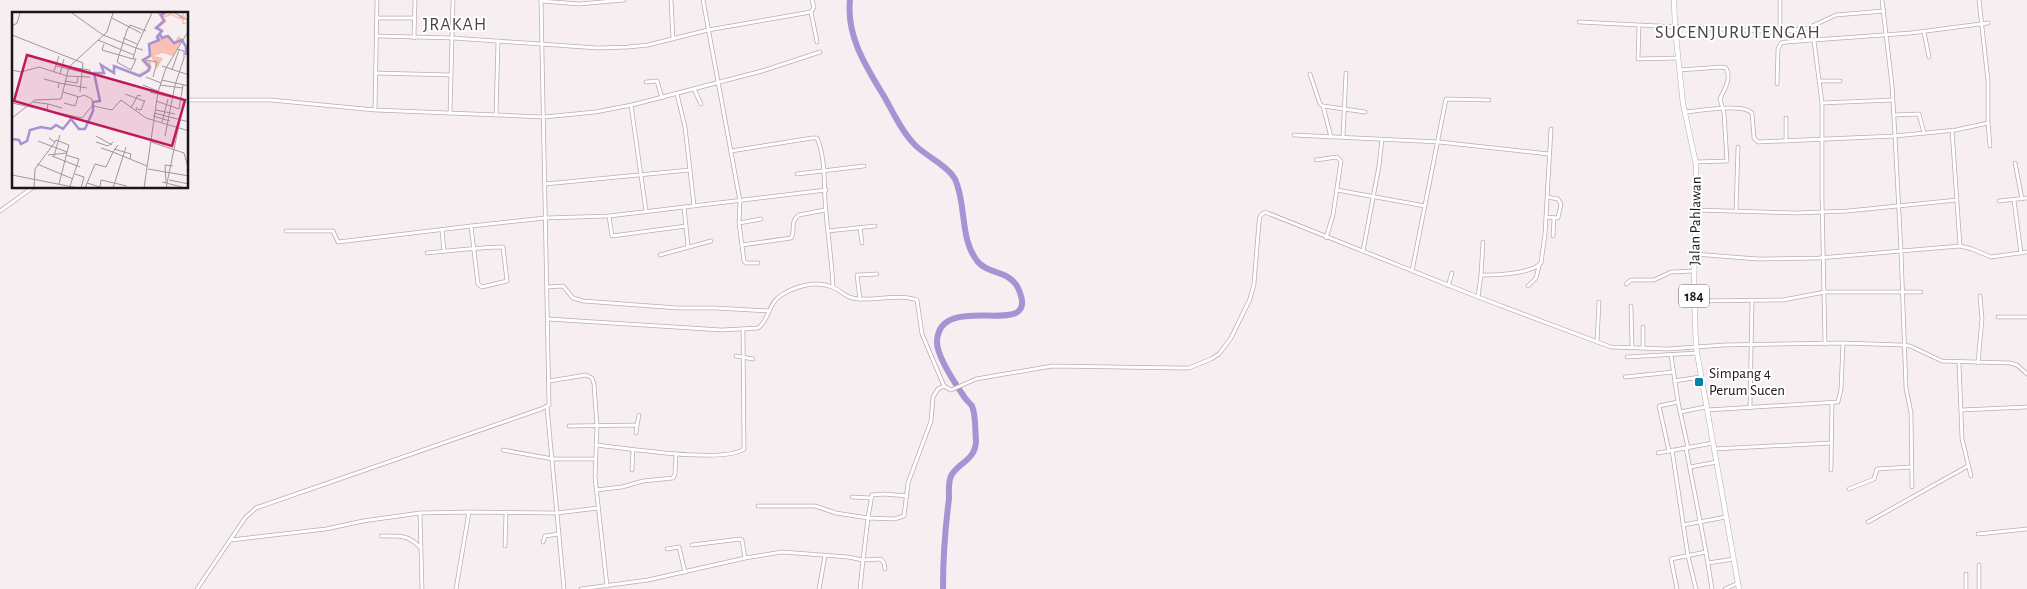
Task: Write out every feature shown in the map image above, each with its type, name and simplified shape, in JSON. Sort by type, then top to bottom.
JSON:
[{"type":"main road","name":"Jalan Pahlawan","points":[[1674,0],[1678,58],[1685,112],[1695,162],[1694,301],[1696,347],[1738,586]]},
{"type":"street","points":[[375,110],[377,0]]},
{"type":"street","points":[[414,38],[415,0]]},
{"type":"street","points":[[450,113],[454,0]]},
{"type":"street","points":[[564,589],[547,407],[549,401],[548,287],[541,1],[579,4],[624,0]]},
{"type":"street","points":[[671,0],[673,39]]},
{"type":"street","points":[[703,0],[740,201],[740,223],[745,263],[758,263]]},
{"type":"street","points":[[812,0],[817,42]]},
{"type":"street","points":[[1780,0],[1780,32]]},
{"type":"street","points":[[1882,0],[1893,100],[1900,206],[1906,388],[1911,413],[1912,487]]},
{"type":"street","points":[[1979,0],[1985,23],[1990,146]]},
{"type":"street","points":[[1579,22],[1780,32],[1808,28],[1836,15],[1884,11]]},
{"type":"street","points":[[377,36],[453,38],[598,48],[628,47],[673,39],[708,30],[812,12]]},
{"type":"street","points":[[377,18],[414,18]]},
{"type":"street","points":[[1777,84],[1779,46],[1786,42],[1924,32],[1985,23]]},
{"type":"street","points":[[1639,26],[1638,59],[1678,58]]},
{"type":"street","points":[[1924,32],[1929,57]]},
{"type":"street","points":[[496,115],[498,41]]},
{"type":"street","points":[[1814,41],[1822,103],[1822,212],[1826,344]]},
{"type":"street","points":[[189,100],[271,100],[375,110],[544,117],[595,112],[662,98],[762,71],[820,52]]},
{"type":"street","points":[[1680,70],[1721,67],[1728,69],[1727,89],[1720,99],[1727,161],[1695,162]]},
{"type":"street","points":[[376,73],[451,75]]},
{"type":"street","points":[[1343,137],[1346,73]]},
{"type":"street","points":[[1310,74],[1320,104],[1323,106],[1331,137]]},
{"type":"street","points":[[646,82],[656,80],[662,98]]},
{"type":"street","points":[[1819,81],[1840,81]]},
{"type":"street","points":[[694,90],[702,104]]},
{"type":"street","points":[[677,94],[685,127],[694,206]]},
{"type":"street","points":[[1412,271],[1447,98],[1489,100]]},
{"type":"street","points":[[1822,103],[1893,100]]},
{"type":"street","points":[[631,105],[646,211]]},
{"type":"street","points":[[1323,106],[1365,112]]},
{"type":"street","points":[[1685,112],[1722,109],[1751,111],[1754,138],[1757,142],[1895,136],[1952,130],[1988,123]]},
{"type":"street","points":[[1894,115],[1919,114],[1924,133]]},
{"type":"street","points":[[1786,118],[1786,141]]},
{"type":"street","points":[[1528,286],[1536,278],[1539,266],[1546,217],[1552,129]]},
{"type":"street","points":[[1952,130],[1960,246]]},
{"type":"street","points":[[1294,135],[1439,142],[1549,154]]},
{"type":"street","points":[[731,151],[815,137],[818,140],[826,190],[825,210],[832,287]]},
{"type":"street","points":[[1363,252],[1374,197],[1382,139]]},
{"type":"street","points":[[1736,211],[1738,147]]},
{"type":"street","points":[[1316,160],[1340,159],[1341,164],[1326,238]]},
{"type":"street","points":[[2015,163],[2022,199]]},
{"type":"street","points":[[797,174],[864,166]]},
{"type":"street","points":[[545,184],[690,170]]},
{"type":"street","points":[[0,211],[31,189]]},
{"type":"street","points":[[286,231],[333,231],[338,242],[545,218],[609,216],[826,190]]},
{"type":"street","points":[[1337,190],[1424,206]]},
{"type":"street","points":[[1546,217],[1554,218],[1559,216],[1561,201],[1547,197]]},
{"type":"street","points":[[1999,201],[2027,198]]},
{"type":"street","points":[[1696,210],[1822,212],[1957,200]]},
{"type":"street","points":[[2014,200],[2021,253]]},
{"type":"street","points":[[684,207],[688,246]]},
{"type":"street","points":[[742,245],[792,237],[795,217],[825,210]]},
{"type":"street","points":[[548,319],[712,329],[760,327],[778,297],[791,290],[811,285],[832,287],[849,298],[917,300],[922,334],[944,386],[953,390],[968,382],[1052,366],[1180,368],[1196,365],[1219,354],[1243,317],[1254,284],[1259,222],[1261,214],[1267,213],[1478,298],[1618,349],[1632,347],[1843,343],[1905,346],[1917,349],[1934,359],[1959,363],[2010,363],[2017,365],[2027,374]]},
{"type":"street","points":[[609,216],[612,236],[686,226]]},
{"type":"street","points":[[1553,236],[1554,218]]},
{"type":"street","points":[[740,223],[762,219]]},
{"type":"street","points":[[427,252],[473,249],[504,248],[507,281],[482,287],[479,285],[473,249],[471,226]]},
{"type":"street","points":[[828,231],[876,226]]},
{"type":"street","points":[[860,228],[862,243]]},
{"type":"street","points":[[442,230],[444,251]]},
{"type":"street","points":[[660,255],[711,241]]},
{"type":"street","points":[[1478,298],[1483,242]]},
{"type":"street","points":[[1694,254],[1758,259],[1824,257],[1960,246],[1990,257],[2027,252]]},
{"type":"street","points":[[1481,275],[1512,273],[1539,266]]},
{"type":"street","points":[[1626,284],[1631,280],[1654,280],[1671,272],[1694,271]]},
{"type":"street","points":[[1448,286],[1452,273]]},
{"type":"street","points":[[860,299],[857,275],[877,274]]},
{"type":"street","points":[[548,287],[563,286],[573,298],[583,300],[668,307],[769,311]]},
{"type":"street","points":[[1694,301],[1752,302],[1792,299],[1825,292],[1921,292]]},
{"type":"street","points":[[1978,363],[1982,319],[1980,296]]},
{"type":"street","points":[[1597,342],[1599,302]]},
{"type":"street","points":[[1750,408],[1752,302]]},
{"type":"street","points":[[1631,306],[1632,347]]},
{"type":"street","points":[[1998,317],[2027,317]]},
{"type":"street","points":[[1643,327],[1643,348]]},
{"type":"street","points":[[596,445],[676,454],[715,456],[731,454],[744,449],[743,329]]},
{"type":"street","points":[[1680,412],[1707,408],[1750,408],[1838,402],[1840,398],[1843,343]]},
{"type":"street","points":[[1627,357],[1697,353]]},
{"type":"street","points":[[1672,355],[1674,381],[1712,589]]},
{"type":"street","points":[[736,356],[753,359]]},
{"type":"street","points":[[1959,363],[1962,439],[1971,476]]},
{"type":"street","points":[[1625,377],[1673,372]]},
{"type":"street","points":[[549,381],[586,375],[592,378],[594,384],[597,426],[596,490],[607,586]]},
{"type":"street","points":[[1674,381],[1700,377]]},
{"type":"street","points":[[758,506],[815,506],[836,513],[868,518],[902,518],[905,514],[909,479],[931,421],[933,397],[938,389],[944,386]]},
{"type":"street","points":[[1678,402],[1660,404],[1659,406],[1671,450],[1688,556],[1696,589]]},
{"type":"street","points":[[1831,470],[1832,403]]},
{"type":"street","points":[[197,589],[248,515],[260,506],[547,407]]},
{"type":"street","points":[[1961,410],[2027,407]]},
{"type":"street","points":[[636,432],[639,415]]},
{"type":"street","points":[[569,426],[637,426]]},
{"type":"street","points":[[1658,453],[1713,443]]},
{"type":"street","points":[[1714,449],[1831,443]]},
{"type":"street","points":[[632,449],[632,470]]},
{"type":"street","points":[[503,450],[553,459],[595,458]]},
{"type":"street","points":[[596,490],[622,487],[643,481],[673,478],[676,454]]},
{"type":"street","points":[[1690,468],[1717,462]]},
{"type":"street","points":[[1868,522],[1968,466]]},
{"type":"street","points":[[1849,489],[1874,478],[1877,469],[1911,467]]},
{"type":"street","points":[[860,589],[872,495],[907,496]]},
{"type":"street","points":[[852,497],[871,498]]},
{"type":"street","points":[[231,540],[326,529],[363,521],[420,513],[558,513],[598,508]]},
{"type":"street","points":[[456,589],[469,512]]},
{"type":"street","points":[[505,546],[506,512]]},
{"type":"street","points":[[420,513],[422,589]]},
{"type":"street","points":[[1683,525],[1726,517]]},
{"type":"street","points":[[1978,534],[2027,529]]},
{"type":"street","points":[[543,542],[545,536],[559,534]]},
{"type":"street","points":[[381,536],[404,536],[410,538],[422,548]]},
{"type":"street","points":[[692,545],[740,539],[742,540],[745,558]]},
{"type":"street","points":[[667,549],[678,547],[685,572]]},
{"type":"street","points":[[581,589],[685,572],[745,558],[782,552],[863,560],[881,559],[885,569]]},
{"type":"street","points":[[1677,589],[1671,560],[1706,552]]},
{"type":"street","points":[[819,589],[825,556]]},
{"type":"street","points":[[1708,563],[1734,559]]},
{"type":"street","points":[[1978,589],[1979,566]]},
{"type":"street","points":[[1966,574],[1966,589]]},
{"type":"street","points":[[1725,589],[1738,586]]},
{"type":"waterway","points":[[850,0],[851,27],[859,52],[871,75],[910,140],[947,169],[955,179],[959,189],[968,243],[972,253],[983,266],[1010,278],[1014,282],[1018,288],[1022,304],[1017,312],[1005,315],[955,318],[942,326],[937,341],[947,370],[972,406],[975,418],[976,440],[973,453],[954,471],[950,479],[944,544],[943,589]]},
{"type":"place","name":"Simpang 4 Perum Sucen","points":[[1699,382]]},
{"type":"district","name":"JRAKAH","points":[[455,24]]},
{"type":"district","name":"SUCENJURUTENGAH","points":[[1738,32]]}]
